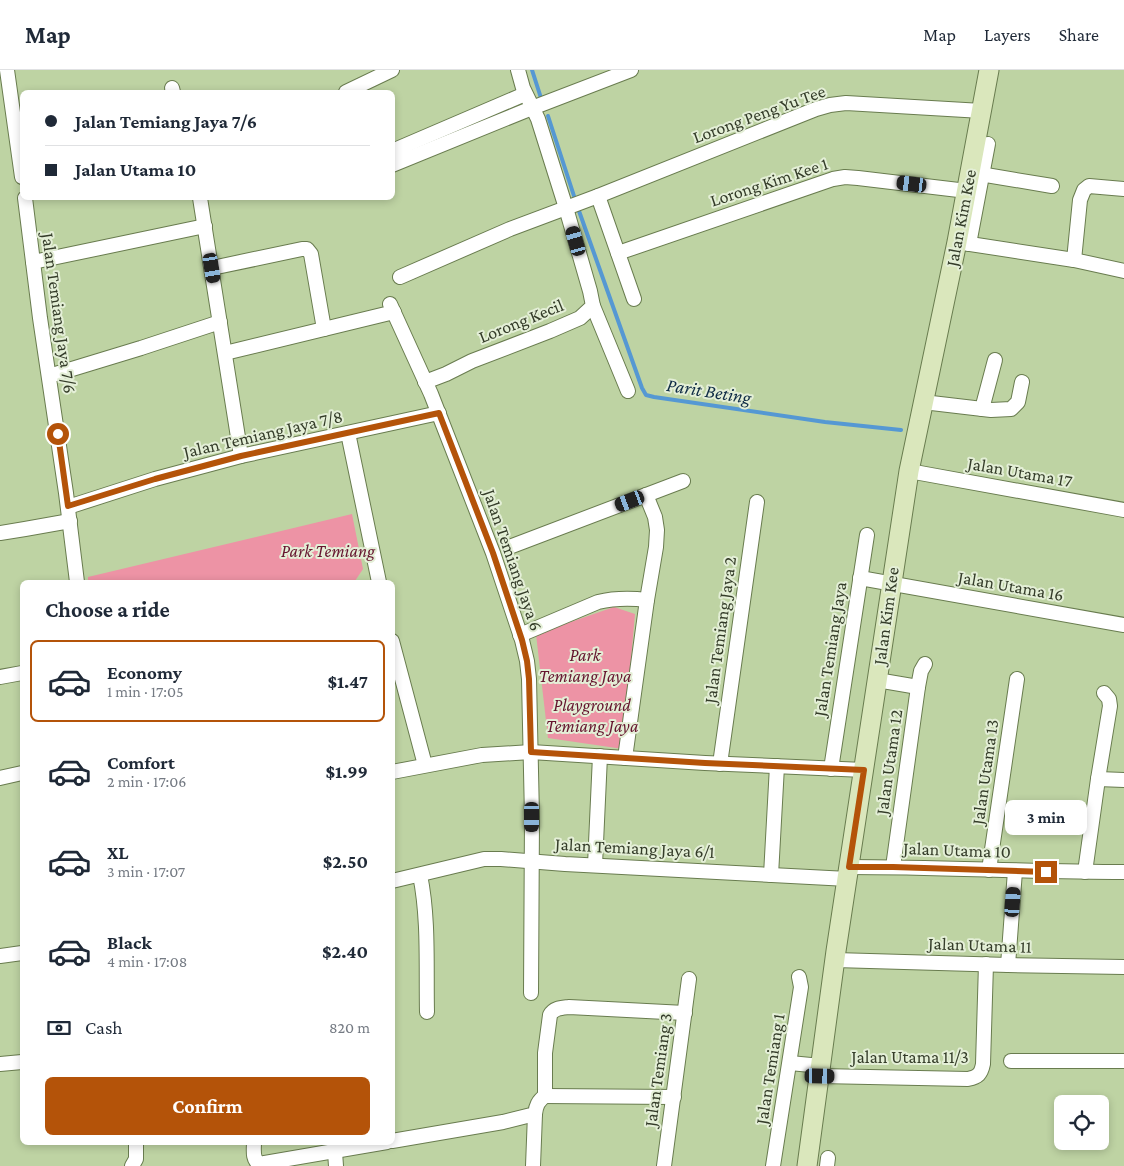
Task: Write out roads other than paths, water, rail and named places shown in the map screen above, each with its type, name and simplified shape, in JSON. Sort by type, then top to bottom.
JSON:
[{"type":"street","points":[[7,70],[20,154]]},
{"type":"street","points":[[350,90],[392,70]]},
{"type":"street","points":[[518,70],[522,88],[526,94],[540,104]]},
{"type":"street","points":[[395,164],[540,104],[631,70]]},
{"type":"street","name":"Jalan Kim Kee","points":[[807,1166],[835,960],[908,471],[923,402],[963,243],[966,191],[977,173],[982,110],[989,70]]},
{"type":"street","points":[[395,151],[526,94]]},
{"type":"street","name":"Lorong Peng Yu Tee","points":[[400,277],[510,229],[830,105],[846,103],[982,110]]},
{"type":"street","points":[[540,104],[538,119],[581,202],[618,253],[634,298]]},
{"type":"street","points":[[988,144],[977,173],[963,243],[1074,260],[1124,271]]},
{"type":"street","points":[[977,173],[1052,186]]},
{"type":"street","name":"Lorong Kim Kee 1","points":[[618,253],[833,180],[858,178],[966,191]]},
{"type":"street","points":[[1074,260],[1080,200],[1084,190],[1089,186],[1124,189]]},
{"type":"street","name":"Jalan Temiang Jaya 7/6","points":[[25,200],[77,580]]},
{"type":"street","points":[[200,200],[241,456]]},
{"type":"street","points":[[581,202],[593,306],[628,391]]},
{"type":"street","points":[[33,262],[204,226]]},
{"type":"street","points":[[212,268],[302,249],[307,250],[311,254],[324,329],[225,353]]},
{"type":"street","name":"Lorong Kecil","points":[[425,382],[580,318],[593,306]]},
{"type":"street","name":"Jalan Temiang Jaya 6","points":[[324,329],[392,308],[439,413],[493,553],[520,635],[527,661],[529,679],[532,817],[531,993]]},
{"type":"street","points":[[49,376],[220,322]]},
{"type":"street","points":[[982,409],[995,360]]},
{"type":"street","points":[[923,402],[990,410],[1011,408],[1018,402],[1022,382]]},
{"type":"street","name":"Jalan Temiang Jaya 7/8","points":[[0,533],[69,513],[155,479],[241,456],[439,413]]},
{"type":"street","points":[[348,433],[379,580]]},
{"type":"street","name":"Jalan Utama 17","points":[[908,471],[1124,510]]},
{"type":"street","points":[[512,546],[683,481]]},
{"type":"street","points":[[625,758],[656,547],[657,530],[655,517],[646,494]]},
{"type":"street","name":"Jalan Temiang Jaya 2","points":[[720,764],[757,502]]},
{"type":"street","name":"Jalan Temiang Jaya","points":[[831,769],[867,535]]},
{"type":"street","name":"Jalan Utama 16","points":[[860,578],[1124,625]]},
{"type":"street","points":[[520,635],[598,602],[622,598],[647,600]]},
{"type":"street","name":"Jalan Utama 12","points":[[893,867],[918,687],[924,664]]},
{"type":"street","points":[[396,668],[425,765]]},
{"type":"street","points":[[0,677],[20,673]]},
{"type":"street","name":"Jalan Utama 13","points":[[989,870],[1017,679]]},
{"type":"street","points":[[877,680],[918,687]]},
{"type":"street","points":[[1085,872],[1110,706],[1110,698],[1104,693]]},
{"type":"street","points":[[395,771],[482,755],[531,752],[720,764],[864,770]]},
{"type":"street","points":[[595,866],[600,756]]},
{"type":"street","points":[[771,874],[777,766]]},
{"type":"street","points":[[0,778],[20,773]]},
{"type":"street","points":[[1098,780],[1124,780]]},
{"type":"street","name":"Jalan Temiang Jaya 6/1","points":[[395,880],[484,860],[501,858],[595,866],[771,874],[848,873]]},
{"type":"street","name":"Jalan Utama 10","points":[[848,873],[893,867],[1124,872]]},
{"type":"street","points":[[1008,966],[1015,871]]},
{"type":"street","points":[[420,875],[426,912],[428,1012]]},
{"type":"street","points":[[0,956],[20,953]]},
{"type":"street","name":"Jalan Utama 11","points":[[835,960],[1008,966],[1124,967]]},
{"type":"street","name":"Jalan Utama 11/3","points":[[821,1071],[968,1079],[976,1077],[981,1072],[982,1064],[986,964]]},
{"type":"street","name":"Jalan Temiang 1","points":[[774,1166],[801,987],[799,977]]},
{"type":"street","name":"Jalan Temiang 3","points":[[664,1166],[689,979]]},
{"type":"street","points":[[545,1096],[545,1054],[552,1011],[559,1008],[569,1008],[685,1013]]},
{"type":"street","points":[[1011,1061],[1124,1061]]},
{"type":"street","points":[[0,1064],[20,1062]]},
{"type":"street","points":[[790,1063],[821,1071]]},
{"type":"street","points":[[533,1166],[536,1107],[545,1096],[674,1097]]},
{"type":"street","points":[[395,1140],[503,1122],[535,1114]]},
{"type":"street","points":[[132,1166],[136,1159],[136,1145]]},
{"type":"street","points":[[254,1145],[254,1157],[259,1164],[335,1159],[378,1145]]},
{"type":"waterway","name":"Parit Beting","points":[[532,70],[541,98]]},
{"type":"waterway","name":"Parit Beting","points":[[548,116],[574,196]]},
{"type":"waterway","name":"Parit Beting","points":[[579,211],[646,395],[825,422],[901,430]]},
{"type":"park label","name":"Park Temiang","points":[[328,551]]},
{"type":"park label","name":"Park Temiang Jaya","points":[[585,665]]},
{"type":"park label","name":"Playground Temiang Jaya","points":[[592,715]]}]
